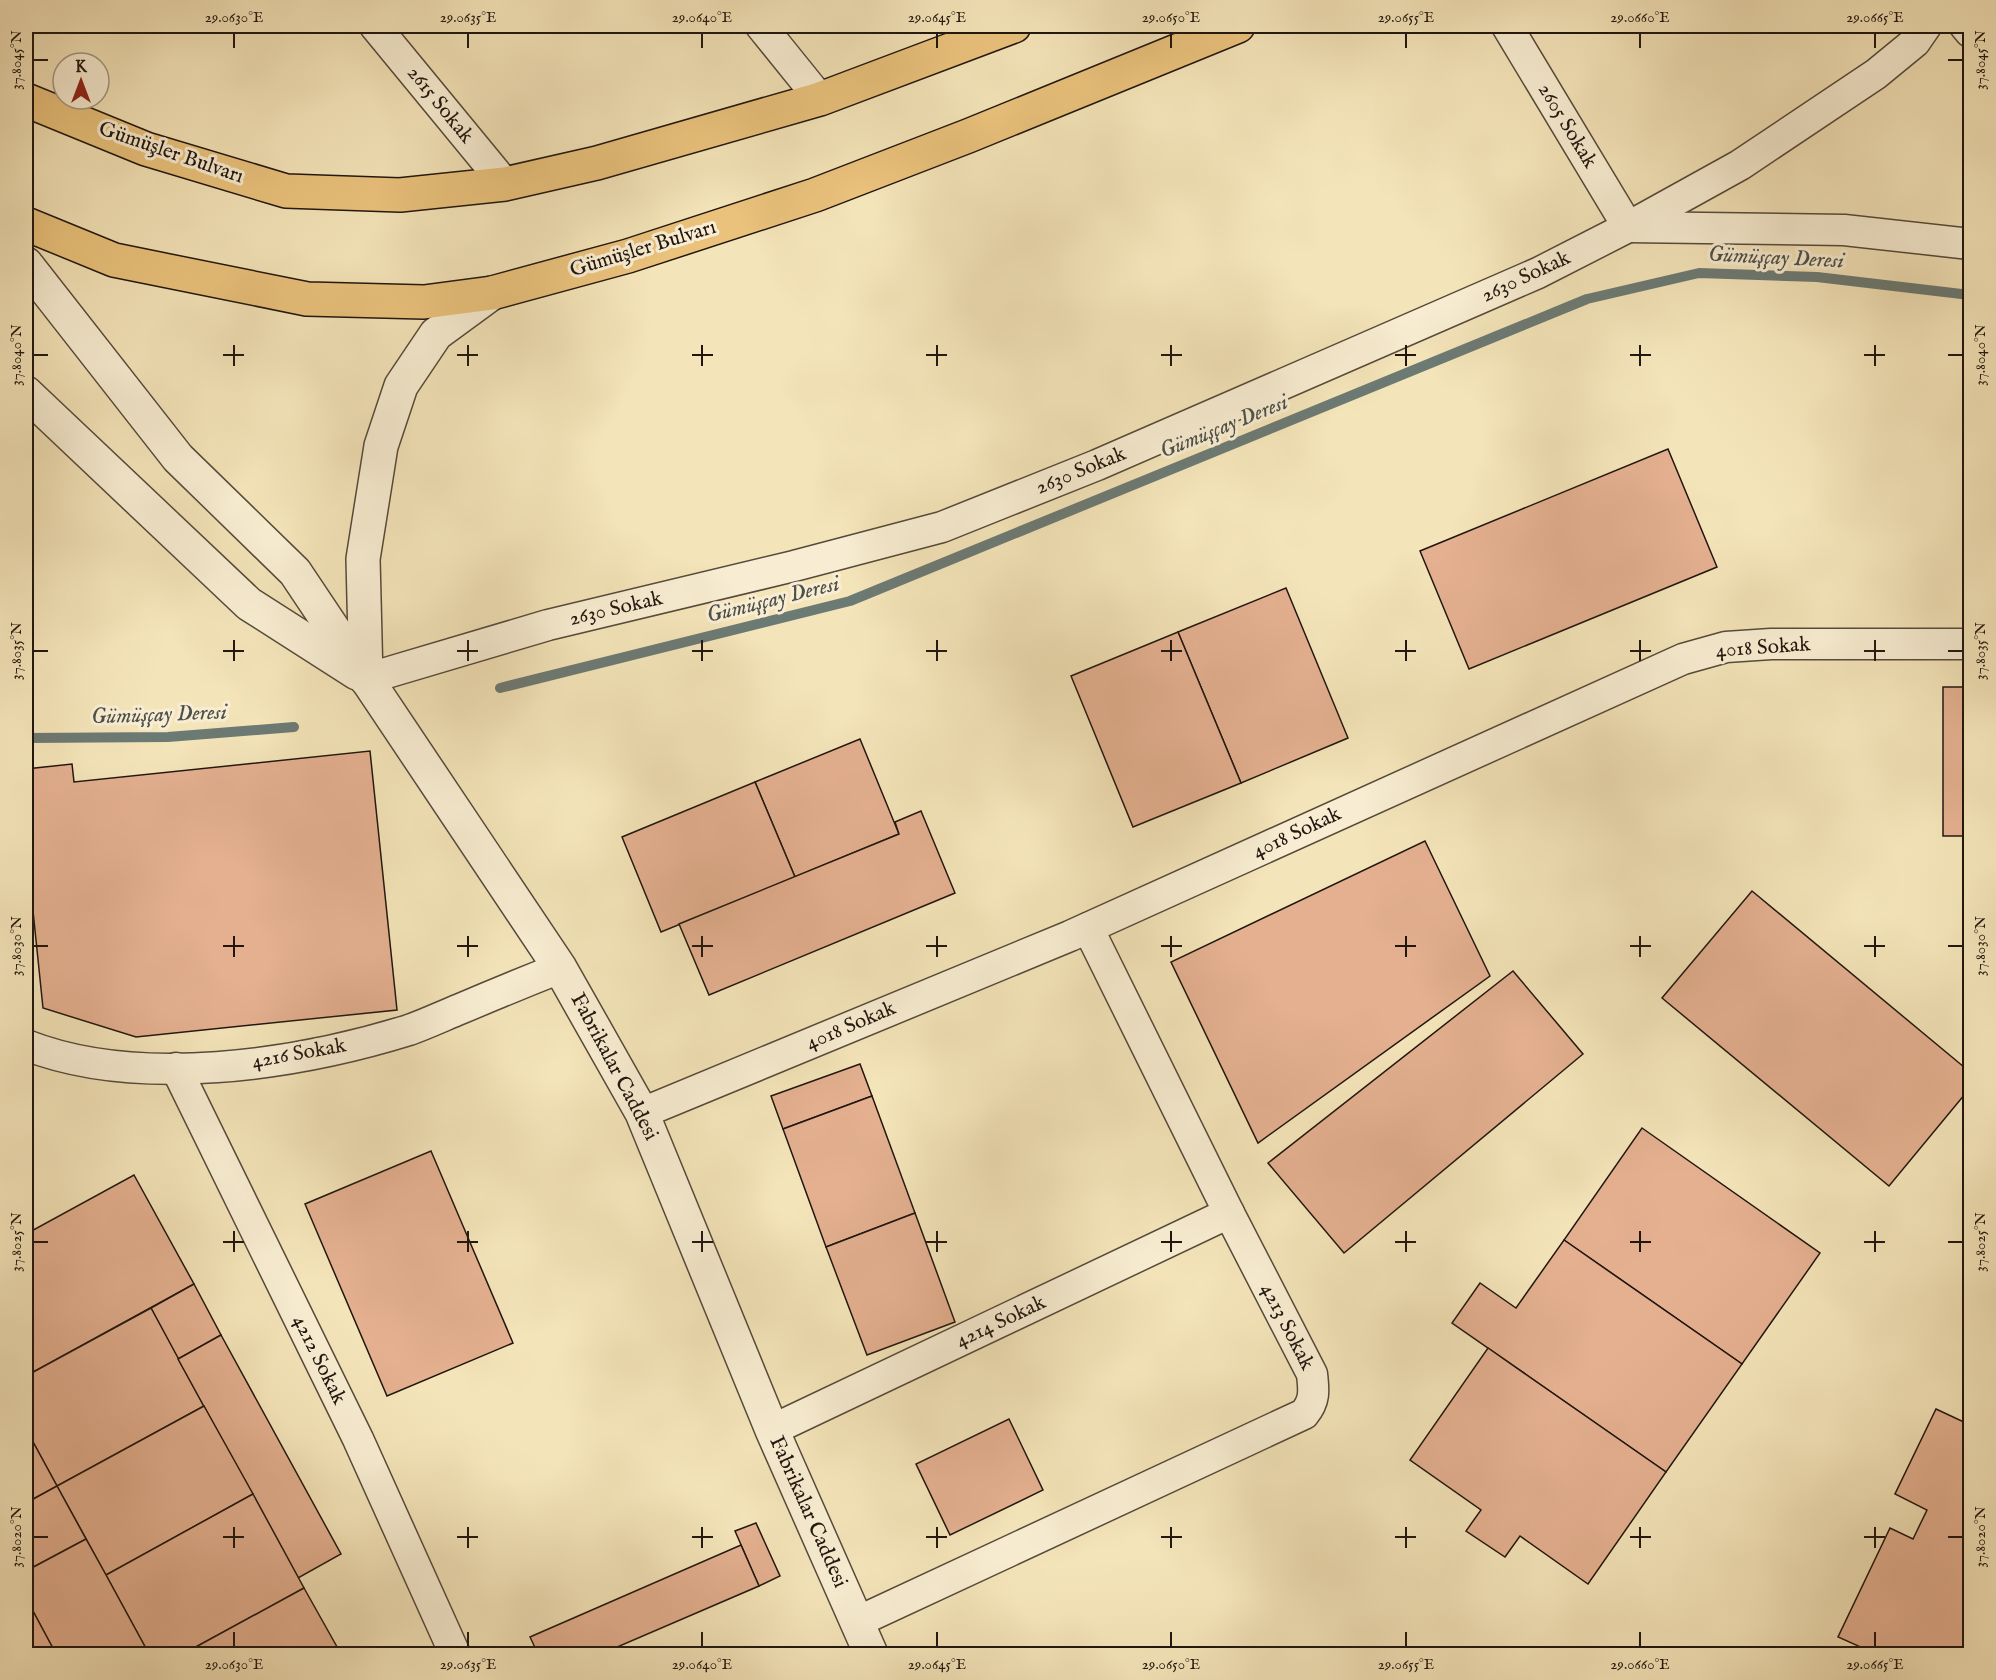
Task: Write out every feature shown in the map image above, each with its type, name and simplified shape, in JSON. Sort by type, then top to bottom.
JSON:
[{"type":"main road","name":"Gümüşler Bulvarı","points":[[26,100],[146,149],[286,190],[400,195],[505,184],[597,163],[820,99],[1014,26]]},
{"type":"main road","name":"Gümüşler Bulvarı","points":[[26,224],[114,260],[307,299],[424,302],[492,293],[628,256],[814,195],[968,136],[1238,26]]},
{"type":"street","name":"2615 Sokak","points":[[375,26],[505,184]]},
{"type":"street","points":[[761,26],[820,99]]},
{"type":"street","name":"2605 Sokak","points":[[1507,26],[1628,227]]},
{"type":"street","name":"2630 Sokak","points":[[366,679],[548,625],[794,566],[942,527],[1097,465],[1440,317],[1538,273],[1628,227],[1740,165],[1876,74],[1915,42],[1926,26]]},
{"type":"street","points":[[1965,26],[1971,32]]},
{"type":"street","points":[[1628,227],[1844,230],[1971,244]]},
{"type":"street","name":"Fabrikalar Caddesi","points":[[26,264],[178,458],[296,572],[541,936],[642,1113],[772,1430],[871,1654]]},
{"type":"street","points":[[366,679],[363,559],[381,446],[387,426],[401,386],[436,334],[492,293]]},
{"type":"street","points":[[26,393],[249,604],[366,679]]},
{"type":"street","name":"4018 Sokak","points":[[642,1113],[1088,928],[1683,659],[1726,647],[1771,644],[1971,644]]},
{"type":"street","name":"4213 Sokak","points":[[857,1622],[1304,1414],[1312,1404],[1314,1389],[1312,1374],[1229,1214],[1088,928]]},
{"type":"street","name":"4216 Sokak","points":[[26,1045],[45,1053],[101,1065],[157,1069],[257,1064],[337,1049],[411,1029],[560,968]]},
{"type":"street","name":"4212 Sokak","points":[[176,1068],[358,1439],[455,1654]]},
{"type":"street","name":"4214 Sokak","points":[[772,1430],[1229,1214]]},
{"type":"building","points":[[1668,449],[1717,567],[1469,669],[1420,551]]},
{"type":"building","points":[[1286,588],[1348,738],[1241,783],[1178,632]]},
{"type":"building","points":[[1178,632],[1241,783],[1133,827],[1071,676]]},
{"type":"building","points":[[1943,687],[1970,687],[1970,836],[1943,836]]},
{"type":"building","points":[[860,739],[899,834],[795,877],[755,782]]},
{"type":"building","points":[[370,751],[397,1010],[136,1037],[43,1008],[26,843],[26,769],[72,764],[74,782]]},
{"type":"building","points":[[755,782],[795,877],[661,932],[622,837]]},
{"type":"building","points":[[921,811],[955,893],[709,995],[679,924],[899,834],[895,822]]},
{"type":"building","points":[[1425,841],[1490,976],[1258,1143],[1171,962]]},
{"type":"building","points":[[26,843],[31,900],[26,902]]},
{"type":"building","points":[[1752,891],[1970,1072],[1970,1088],[1889,1186],[1662,998]]},
{"type":"building","points":[[1513,971],[1583,1054],[1344,1253],[1268,1163]]},
{"type":"building","points":[[860,1064],[872,1096],[783,1129],[771,1096]]},
{"type":"building","points":[[872,1096],[915,1213],[826,1247],[783,1129]]},
{"type":"building","points":[[1642,1128],[1820,1253],[1742,1364],[1564,1240]]},
{"type":"building","points":[[431,1151],[513,1343],[387,1396],[305,1204]]},
{"type":"building","points":[[134,1175],[194,1284],[26,1376],[26,1234]]},
{"type":"building","points":[[915,1213],[955,1322],[867,1355],[826,1247]]},
{"type":"building","points":[[1564,1240],[1742,1364],[1666,1472],[1452,1323],[1480,1283],[1516,1308]]},
{"type":"building","points":[[194,1284],[221,1335],[178,1359],[151,1308]]},
{"type":"building","points":[[151,1308],[204,1406],[57,1486],[26,1429],[26,1376]]},
{"type":"building","points":[[221,1335],[341,1554],[298,1578],[178,1359]]},
{"type":"building","points":[[1488,1348],[1666,1472],[1588,1584],[1520,1536],[1505,1557],[1466,1531],[1481,1510],[1410,1460]]},
{"type":"building","points":[[204,1406],[253,1494],[106,1575],[57,1486]]},
{"type":"building","points":[[1936,1409],[1968,1424],[1970,1419],[1970,1654],[1876,1654],[1838,1637],[1890,1528],[1913,1539],[1927,1510],[1895,1494]]},
{"type":"building","points":[[1009,1419],[1043,1490],[950,1535],[916,1464]]},
{"type":"building","points":[[26,1429],[57,1486],[26,1503]]},
{"type":"building","points":[[57,1486],[86,1539],[26,1571],[26,1503]]},
{"type":"building","points":[[253,1494],[304,1588],[183,1654],[149,1654],[106,1575]]},
{"type":"building","points":[[756,1523],[780,1576],[759,1586],[735,1531]]},
{"type":"building","points":[[86,1539],[149,1654],[56,1654],[26,1598],[26,1571]]},
{"type":"building","points":[[741,1545],[759,1586],[601,1654],[538,1654],[530,1637]]},
{"type":"building","points":[[304,1588],[341,1654],[183,1654]]},
{"type":"building","points":[[26,1598],[56,1654],[26,1654]]},
{"type":"waterway","name":"Gümüşçay Deresi","points":[[500,688],[850,601],[1587,299],[1699,273],[1817,277],[1970,295]]},
{"type":"waterway","name":"Gümüşçay Deresi","points":[[26,738],[168,737],[294,727]]}]
